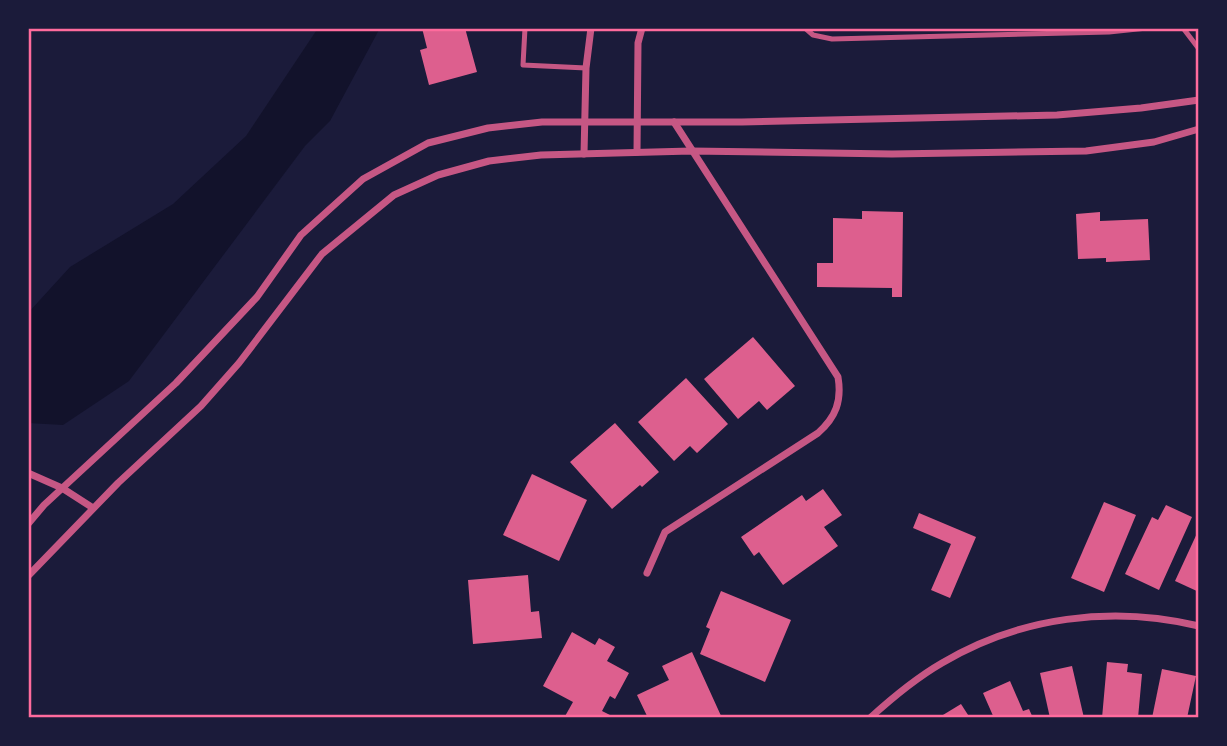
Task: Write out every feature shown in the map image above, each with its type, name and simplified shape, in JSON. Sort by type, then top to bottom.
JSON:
[{"type":"street","points":[[584,154],[583,121],[591,28]]},
{"type":"street","points":[[637,152],[638,43],[642,28]]},
{"type":"street","points":[[28,524],[62,488],[176,383],[257,297],[300,235],[363,179],[428,143],[488,128],[542,122],[1057,115],[1199,100]]},
{"type":"street","points":[[647,573],[665,532],[818,433],[830,422],[841,393],[838,377],[674,122]]},
{"type":"street","points":[[28,576],[93,508],[201,406],[239,363],[322,254],[394,195],[438,175],[489,162],[541,155],[691,151],[892,154],[1086,151],[1154,142],[1199,129]]},
{"type":"street","points":[[28,473],[62,488],[93,508]]},
{"type":"street","points":[[870,718],[911,683],[940,663],[1013,631],[1059,620],[1106,615],[1137,616],[1199,626]]},
{"type":"lane","points":[[524,28],[523,65],[586,68]]},
{"type":"lane","points":[[805,28],[813,35],[832,39],[1095,33],[1147,28]]},
{"type":"lane","points":[[1183,28],[1199,49]]},
{"type":"shaded area","points":[[318,28],[380,28],[330,121],[305,146],[129,381],[63,425],[28,423],[28,313],[70,267],[173,204],[246,136]]},
{"type":"building","points":[[422,28],[465,28],[477,72],[429,85],[420,50],[427,48]]},
{"type":"building","points":[[862,211],[903,212],[902,297],[892,297],[892,288],[817,287],[817,263],[833,263],[833,218],[862,219]]},
{"type":"building","points":[[1100,212],[1100,221],[1148,219],[1150,260],[1106,262],[1106,258],[1078,259],[1076,214]]},
{"type":"building","points":[[753,337],[795,386],[767,410],[759,401],[738,419],[704,379]]},
{"type":"building","points":[[686,378],[728,424],[697,453],[690,446],[674,461],[638,422]]},
{"type":"building","points":[[615,423],[659,472],[612,509],[570,462]]},
{"type":"building","points":[[532,474],[587,500],[559,561],[503,535]]},
{"type":"building","points":[[823,489],[842,515],[824,527],[838,546],[783,585],[759,552],[754,556],[741,537],[802,495],[806,501]]},
{"type":"building","points":[[1104,502],[1136,515],[1104,592],[1071,578]]},
{"type":"building","points":[[1166,505],[1192,517],[1159,590],[1125,574],[1152,517],[1158,520]]},
{"type":"building","points":[[919,513],[976,537],[950,598],[931,590],[951,544],[913,528]]},
{"type":"building","points":[[1199,529],[1199,592],[1175,581]]},
{"type":"building","points":[[528,575],[531,612],[539,611],[542,638],[473,644],[468,580]]},
{"type":"building","points":[[721,591],[791,620],[765,682],[700,654],[710,629],[706,627]]},
{"type":"building","points":[[572,632],[595,645],[599,638],[615,647],[607,661],[629,673],[615,699],[610,696],[602,711],[616,718],[564,718],[573,702],[543,686]]},
{"type":"building","points":[[692,652],[722,718],[648,718],[637,695],[669,680],[662,666]]},
{"type":"building","points":[[1107,662],[1128,664],[1127,672],[1142,674],[1138,718],[1102,718]]},
{"type":"building","points":[[1072,666],[1084,718],[1050,718],[1040,673]]},
{"type":"building","points":[[1162,669],[1196,676],[1187,718],[1152,718]]},
{"type":"building","points":[[1010,681],[1023,711],[1029,709],[1033,718],[994,718],[983,693]]},
{"type":"building","points":[[961,704],[970,718],[938,718]]}]
